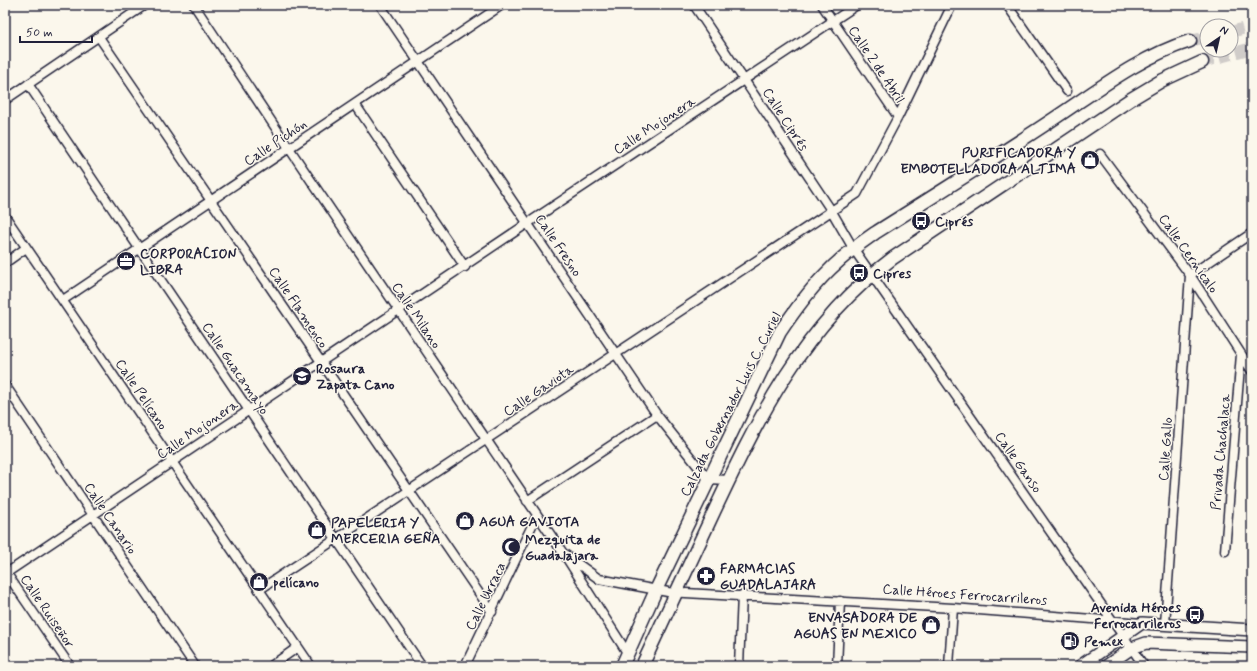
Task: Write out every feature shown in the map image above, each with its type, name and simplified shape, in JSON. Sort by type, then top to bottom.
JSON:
[{"type":"main road","name":"Calzada Gobernador Luis C. Curiel","points":[[622,666],[708,479],[780,332],[805,296],[822,276],[854,248],[1148,58],[1168,48],[1190,41]]},
{"type":"main road","points":[[642,666],[729,480],[768,402],[787,371],[825,321],[872,273],[1131,99],[1161,81],[1202,62]]},
{"type":"main road","points":[[1080,666],[1124,637],[1142,623]]},
{"type":"main road","name":"Calle Héroes Ferrocarrileros","points":[[1142,623],[1252,630]]},
{"type":"main road","points":[[1106,666],[1140,644],[1154,642],[1252,647]]},
{"type":"street","points":[[5,100],[145,5]]},
{"type":"street","name":"Calle Milano","points":[[194,5],[563,553],[599,579],[676,593]]},
{"type":"street","name":"Calle Fresno","points":[[380,5],[657,415],[708,479]]},
{"type":"street","name":"Calle Pichón","points":[[63,300],[502,5]]},
{"type":"street","name":"Calle Ciprés","points":[[694,5],[831,210],[854,248]]},
{"type":"street","name":"Calle 2 de Abril","points":[[822,5],[898,117]]},
{"type":"street","name":"Calle Mojonera","points":[[6,573],[465,267],[528,223],[745,81],[857,5]]},
{"type":"street","name":"Calle Gaviota","points":[[259,590],[410,492],[857,194],[898,117],[952,5]]},
{"type":"street","points":[[1007,5],[1067,91]]},
{"type":"street","name":"Calle Flamenco","points":[[99,37],[492,612]]},
{"type":"street","name":"Calle Guacamayo","points":[[28,84],[422,666]]},
{"type":"street","points":[[355,104],[465,267]]},
{"type":"street","name":"Calle Cernícalo","points":[[1100,154],[1190,275],[1252,371]]},
{"type":"street","name":"Calle Pelícano","points":[[5,216],[311,666]]},
{"type":"street","points":[[1190,275],[1252,234]]},
{"type":"street","points":[[5,263],[26,248]]},
{"type":"street","name":"Calle Ganso","points":[[854,248],[1144,666]]},
{"type":"street","name":"Calle Gallo","points":[[1166,624],[1190,275]]},
{"type":"street","name":"Privada Chachalaca","points":[[1224,551],[1242,354]]},
{"type":"street","name":"Calle Canario","points":[[5,385],[195,666]]},
{"type":"street","points":[[527,501],[657,415]]},
{"type":"street","points":[[708,479],[729,480]]},
{"type":"street","name":"Calle Urraca","points":[[465,666],[537,516]]},
{"type":"street","points":[[563,553],[628,654]]},
{"type":"street","name":"Calle Ruiseñor","points":[[6,573],[70,666]]},
{"type":"street","name":"Calle Héroes Ferrocarrileros","points":[[676,593],[742,595],[953,608],[1111,619],[1142,623]]},
{"type":"street","points":[[739,666],[742,595]]},
{"type":"street","points":[[837,666],[840,601]]},
{"type":"street","points":[[949,666],[953,608]]},
{"type":"street","points":[[271,666],[298,647]]},
{"type":"tunnel","points":[[1239,30],[1252,26]]},
{"type":"tunnel","points":[[1190,41],[1199,39]]},
{"type":"tunnel","points":[[1202,62],[1252,48]]},
{"type":"place","name":"PURIFICADORA Y EMBOTELLADORA ALTIMA","points":[[1090,160]]},
{"type":"place","name":"Ciprés","points":[[921,221]]},
{"type":"place","name":"CORPORACION LIBRA","points":[[126,261]]},
{"type":"place","name":"Cipres","points":[[859,273]]},
{"type":"place","name":"Rosaura Zapata Cano","points":[[302,376]]},
{"type":"place","name":"AGUA GAVIOTA","points":[[465,521]]},
{"type":"place","name":"PAPELERIA Y MERCERIA GEÑA","points":[[317,530]]},
{"type":"place","name":"Mezquita de Guadalajara","points":[[511,547]]},
{"type":"place","name":"FARMACIAS GUADALAJARA","points":[[706,576]]},
{"type":"place","name":"pelícano","points":[[259,582]]},
{"type":"place","name":"Avenida Héroes Ferrocarrileros","points":[[1195,615]]},
{"type":"place","name":"ENVASADORA DE AGUAS EN MEXICO","points":[[931,625]]},
{"type":"place","name":"Pemex","points":[[1070,641]]}]
